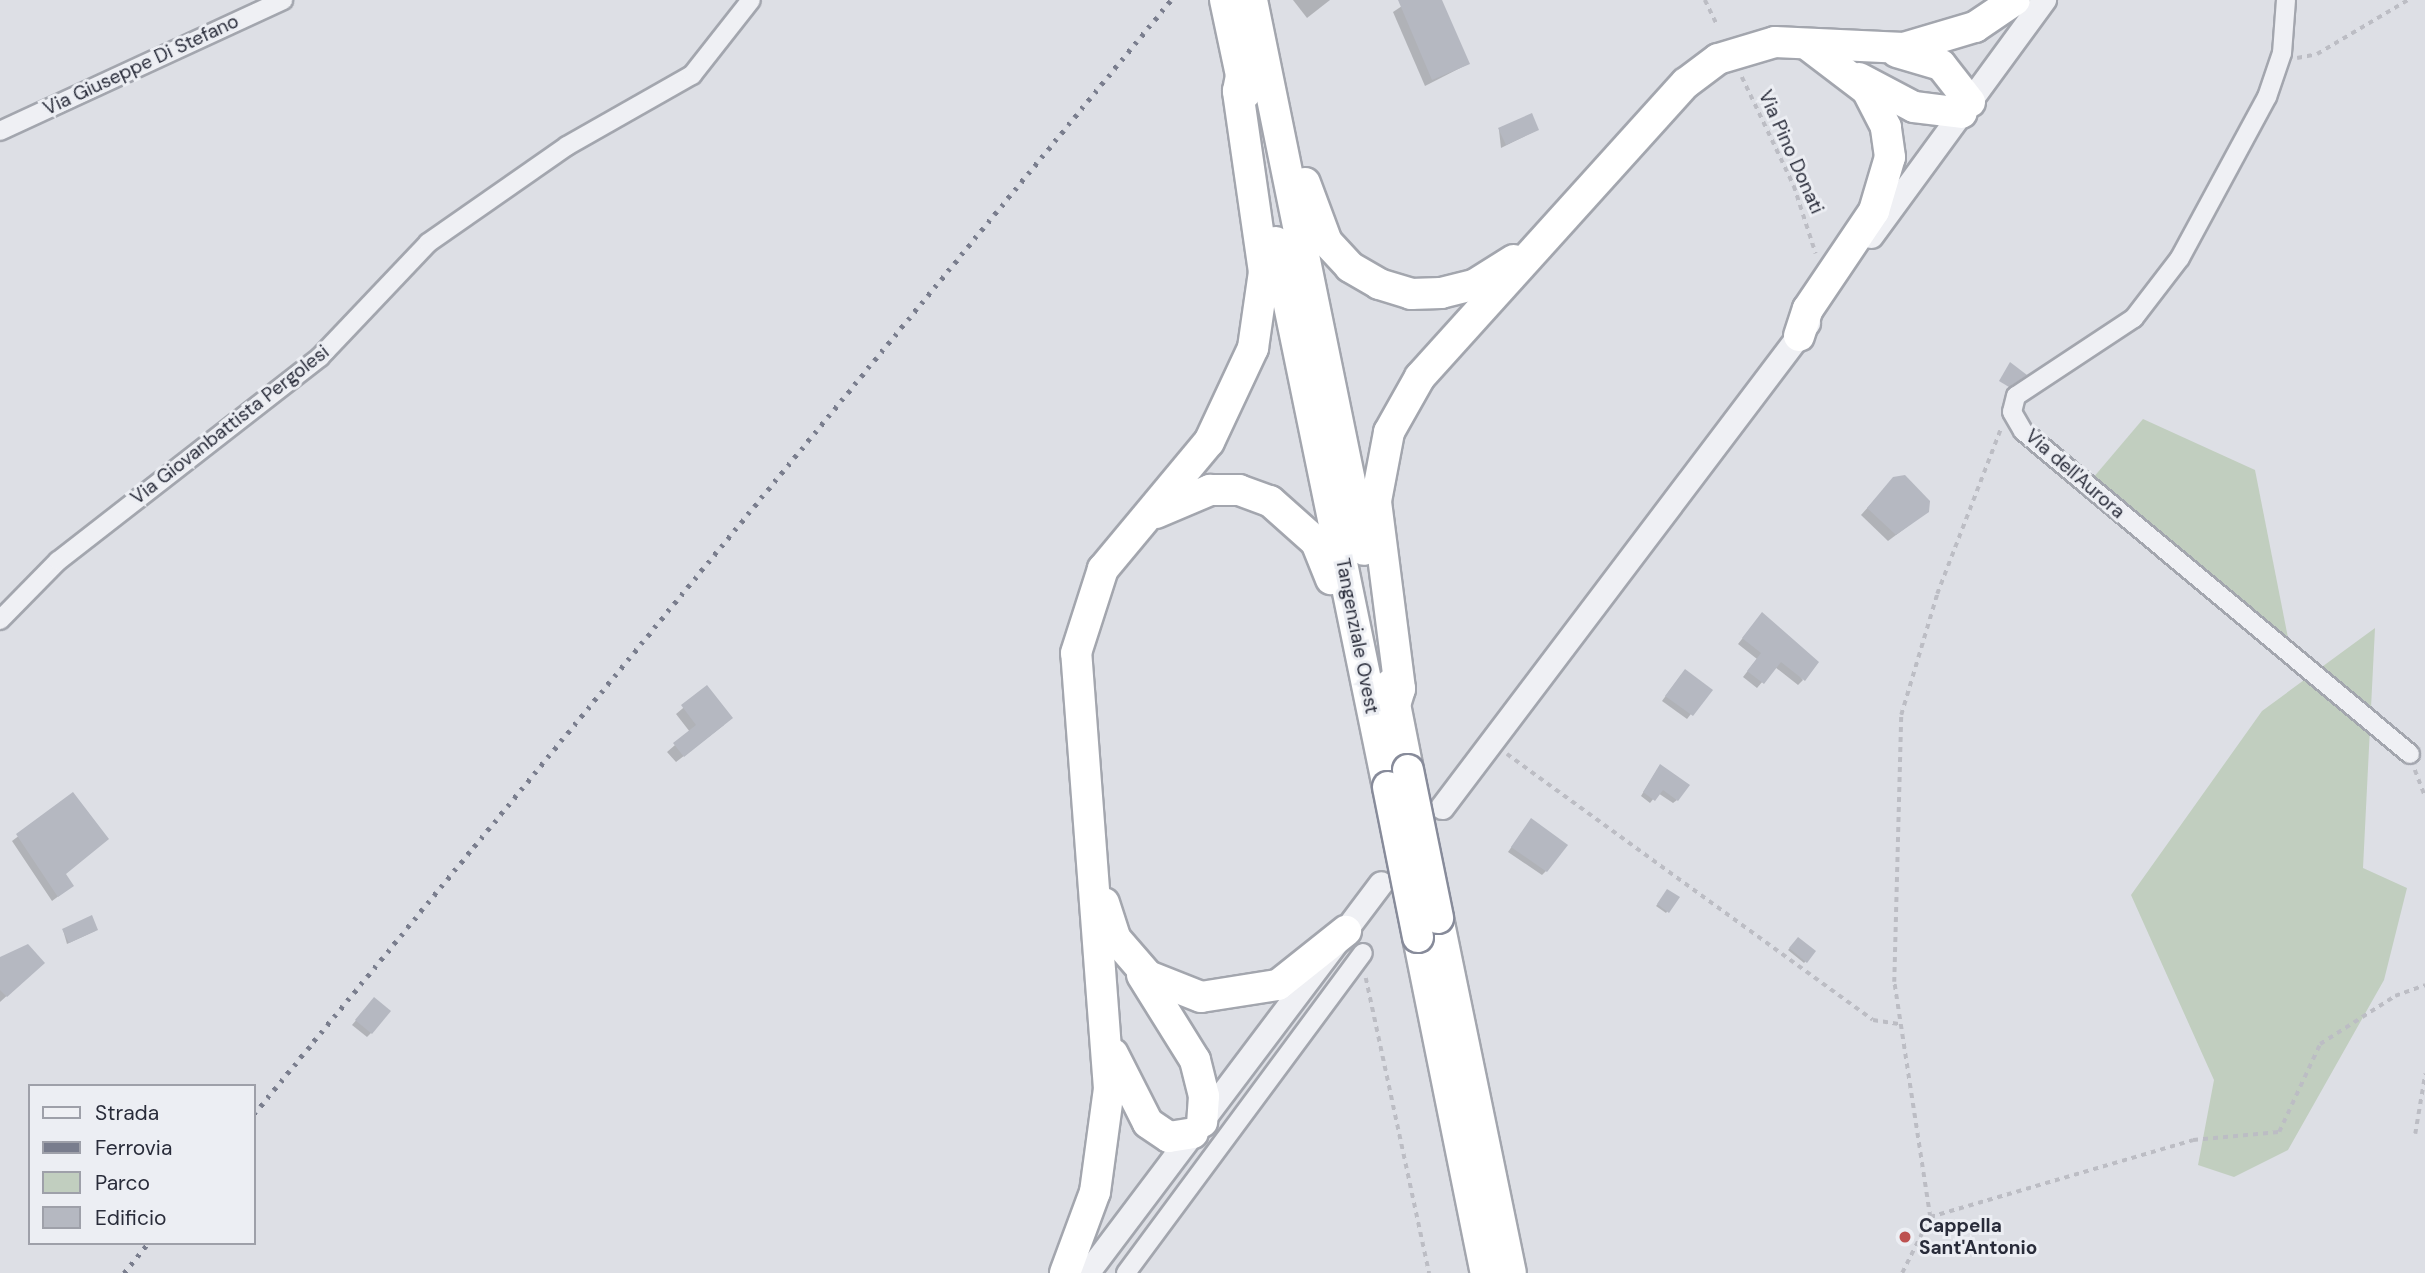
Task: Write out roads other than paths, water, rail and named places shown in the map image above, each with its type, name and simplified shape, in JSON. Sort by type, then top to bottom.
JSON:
[{"type":"highway","name":"Tangenziale Ovest","points":[[1225,0],[1246,18],[1395,705],[1398,779]]},
{"type":"highway","points":[[1874,48],[1941,40],[2015,0]]},
{"type":"highway","name":"Tangenziale Ovest","points":[[1246,18],[1241,75],[1398,779],[1428,928],[1486,1273]]},
{"type":"highway","points":[[1246,18],[1268,40],[1314,214],[1350,267],[1411,294],[1441,293],[1474,285],[1539,241]]},
{"type":"highway","points":[[1799,41],[1853,75],[1913,107],[1966,107]]},
{"type":"highway","points":[[1395,705],[1400,689],[1376,501],[1389,432],[1420,377],[1539,241],[1700,71],[1740,48],[1799,41],[1874,48],[1941,65],[1966,107]]},
{"type":"highway","points":[[1065,1273],[1095,1192],[1105,1141],[1108,1044],[1076,653],[1094,588],[1121,542],[1209,442],[1252,348],[1264,272],[1238,91],[1241,75]]},
{"type":"highway","points":[[1799,336],[1829,277],[1874,211],[1890,157],[1876,106],[1853,75]]},
{"type":"highway","points":[[1121,542],[1163,507],[1210,490],[1239,490],[1294,517],[1316,542],[1329,572],[1371,757],[1398,779]]},
{"type":"highway","points":[[1091,857],[1116,939],[1132,959],[1195,1060],[1204,1096],[1197,1128],[1169,1136],[1147,1123],[1108,1044]]},
{"type":"highway","name":"Tangenziale Ovest","points":[[1428,928],[1511,1273]]},
{"type":"highway","points":[[1132,959],[1171,988],[1228,998],[1278,985],[1355,942]]},
{"type":"street","name":"Via Giuseppe Di Stefano","points":[[0,131],[283,0]]},
{"type":"street","name":"Via Giovanbattista Pergolesi","points":[[0,620],[58,561],[320,357],[419,250],[567,146],[692,75],[751,0]]},
{"type":"street","points":[[1442,807],[1799,336],[2044,0]]},
{"type":"street","name":"Via dell'Aurora","points":[[2286,0],[2282,53],[2267,97],[2158,289],[2134,318],[2016,396],[2012,412],[2023,431],[2410,754]]},
{"type":"street","points":[[1126,1273],[1355,942],[1381,883]]},
{"type":"street","points":[[1087,1273],[1197,1128],[1355,942]]},
{"type":"railway","points":[[256,1112],[1171,0]]},
{"type":"railway","points":[[124,1273],[146,1245]]},
{"type":"place","name":"Cappella Sant'Antonio","points":[[1905,1237]]}]
